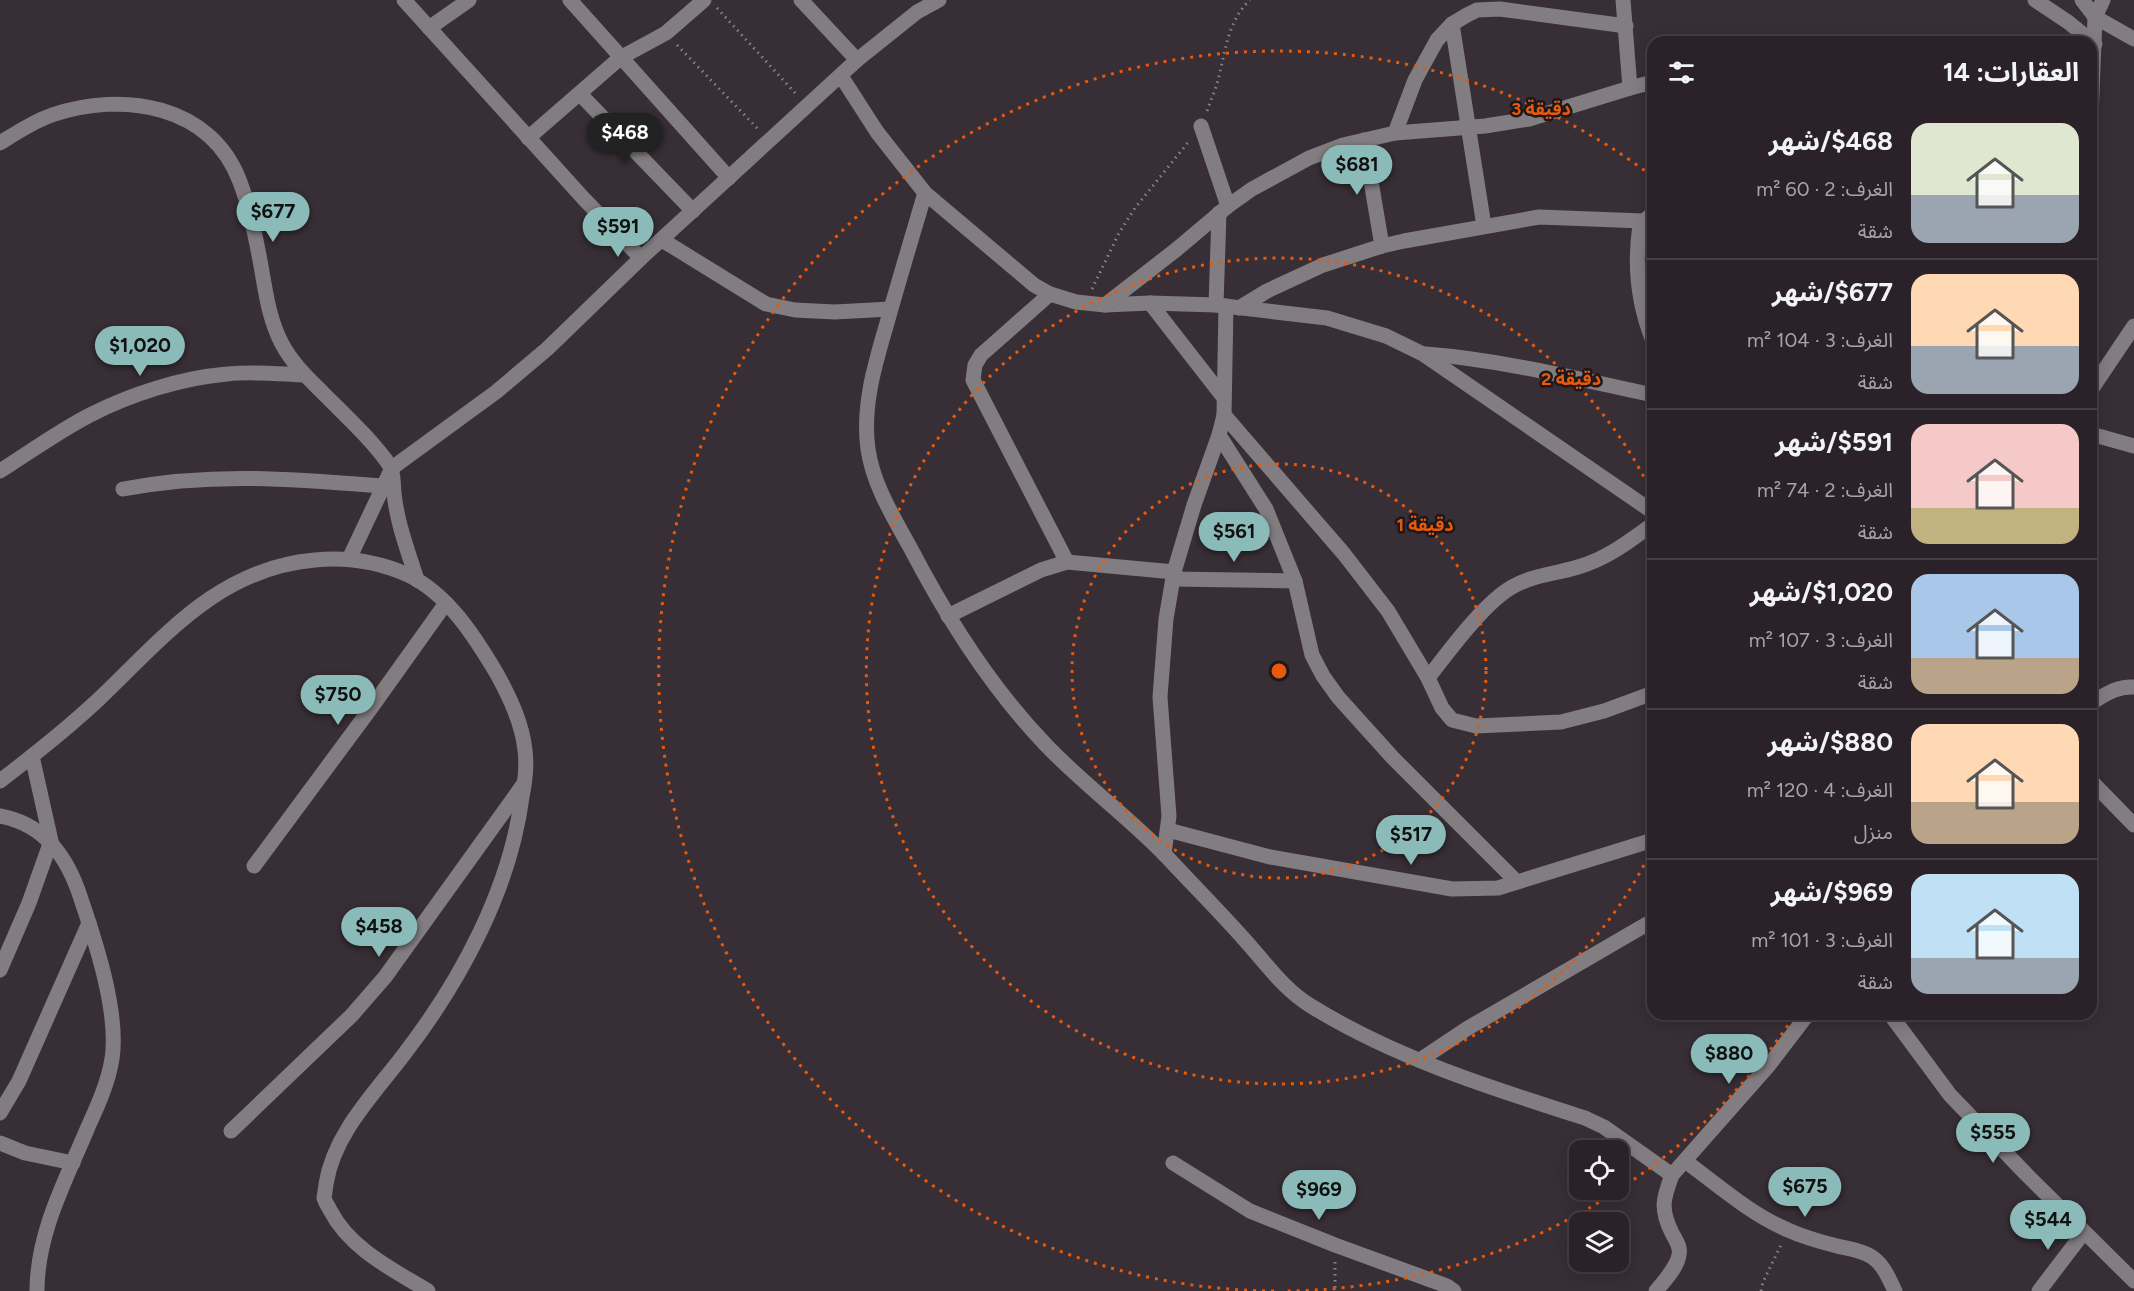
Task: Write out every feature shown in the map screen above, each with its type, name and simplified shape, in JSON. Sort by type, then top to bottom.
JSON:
[{"type":"street","points":[[404,0],[528,138],[642,258]]},
{"type":"street","points":[[429,28],[469,0]]},
{"type":"street","points":[[570,0],[729,178]]},
{"type":"street","points":[[528,138],[620,58],[666,33],[704,0]]},
{"type":"street","points":[[801,0],[857,60]]},
{"type":"street","points":[[349,559],[392,468],[496,392],[547,349],[857,60],[917,12],[939,0]]},
{"type":"street","points":[[1623,0],[1630,88]]},
{"type":"street","points":[[2035,0],[2086,36]]},
{"type":"street","points":[[2082,0],[2095,17],[2134,39]]},
{"type":"street","points":[[2096,36],[2095,17],[2103,0]]},
{"type":"street","points":[[1395,133],[1415,80],[1437,40],[1452,24],[1477,10],[1500,9],[1626,26]]},
{"type":"street","points":[[1452,24],[1484,226]]},
{"type":"street","points":[[841,76],[877,132],[925,194],[1026,278],[1050,294],[1086,304],[1150,303],[1227,306],[1338,321],[1386,336],[1423,354],[1647,508]]},
{"type":"street","points":[[1105,305],[1252,189],[1309,158],[1343,145],[1395,133],[1529,119],[1647,84]]},
{"type":"street","points":[[580,93],[693,211]]},
{"type":"street","points":[[0,143],[49,116],[77,108],[114,103],[177,115],[200,128],[227,156],[240,182],[253,228],[271,318],[285,350],[305,375],[392,468],[396,516],[417,580]]},
{"type":"street","points":[[1164,854],[1169,816],[1160,697],[1166,619],[1173,576],[1224,415],[1227,306],[1223,210],[1201,126]]},
{"type":"street","points":[[1364,140],[1382,246]]},
{"type":"street","points":[[925,194],[890,309],[869,394],[866,416],[868,451],[881,492],[948,616],[991,677],[1045,744],[1164,854],[1296,996],[1354,1031],[1420,1060],[1585,1118],[1604,1127],[1672,1175]]},
{"type":"street","points":[[1227,306],[1267,291],[1323,265],[1382,246],[1539,217],[1647,217]]},
{"type":"street","points":[[1647,218],[1640,228],[1638,279],[1643,318],[1647,327]]},
{"type":"street","points":[[662,240],[766,304],[795,310],[835,312],[890,309]]},
{"type":"street","points":[[1050,294],[981,354],[975,365],[973,380],[1067,562]]},
{"type":"street","points":[[1150,303],[1224,398]]},
{"type":"street","points":[[2097,381],[2134,326]]},
{"type":"street","points":[[1423,354],[1469,357],[1503,363],[1647,394]]},
{"type":"street","points":[[0,471],[90,415],[124,400],[177,383],[245,372],[305,375]]},
{"type":"street","points":[[1224,415],[1388,611],[1449,717],[1456,723],[1476,726],[1562,722],[1604,711],[1647,695]]},
{"type":"street","points":[[1219,435],[1266,509],[1295,581],[1312,655],[1323,676],[1338,697],[1393,758],[1517,882]]},
{"type":"street","points":[[2097,436],[2134,446]]},
{"type":"street","points":[[123,489],[149,484],[239,477],[382,486]]},
{"type":"street","points":[[1428,678],[1461,637],[1501,595],[1533,578],[1580,567],[1596,560],[1627,543],[1647,528]]},
{"type":"street","points":[[0,781],[67,729],[179,621],[211,597],[252,575],[295,562],[349,559],[393,570],[417,580],[446,603],[488,659],[514,708],[525,751],[525,783],[519,822],[508,859],[470,950],[424,1028],[338,1144],[327,1178],[324,1197],[348,1236],[369,1254],[428,1291]]},
{"type":"street","points":[[948,616],[1041,570],[1067,562],[1173,576],[1295,581]]},
{"type":"street","points":[[254,866],[446,603]]},
{"type":"street","points":[[2097,700],[2121,687],[2134,687]]},
{"type":"street","points":[[0,970],[29,903],[51,842],[32,756]]},
{"type":"street","points":[[231,1131],[352,1015],[385,977],[525,783]]},
{"type":"street","points":[[2097,787],[2134,825]]},
{"type":"street","points":[[0,816],[35,829],[51,842],[68,867],[78,888],[89,922],[107,991],[112,1036],[112,1057],[101,1098],[54,1207],[41,1246],[37,1291]]},
{"type":"street","points":[[1168,830],[1270,857],[1452,889],[1498,888],[1647,842]]},
{"type":"street","points":[[0,1113],[19,1081],[89,922]]},
{"type":"street","points":[[1420,1060],[1468,1028],[1647,924]]},
{"type":"street","points":[[1656,1291],[1674,1267],[1680,1253],[1664,1212],[1664,1196],[1672,1175],[1769,1065],[1803,1020]]},
{"type":"street","points":[[1894,1020],[1950,1095],[2134,1281]]},
{"type":"street","points":[[0,1143],[24,1153],[73,1163]]},
{"type":"street","points":[[1684,1161],[1747,1207],[1788,1230],[1870,1256],[1883,1269],[1895,1291]]},
{"type":"street","points":[[1173,1162],[1250,1211],[1447,1286],[1454,1291]]},
{"type":"street","points":[[2039,1291],[2084,1232]]},
{"type":"path","points":[[710,0],[807,106]]},
{"type":"path","points":[[1086,304],[1119,233],[1201,126],[1216,86],[1232,24],[1250,0]]},
{"type":"path","points":[[666,33],[770,141]]},
{"type":"path","points":[[1761,1291],[1763,1282],[1788,1230]]},
{"type":"path","points":[[1335,1245],[1335,1291]]}]
